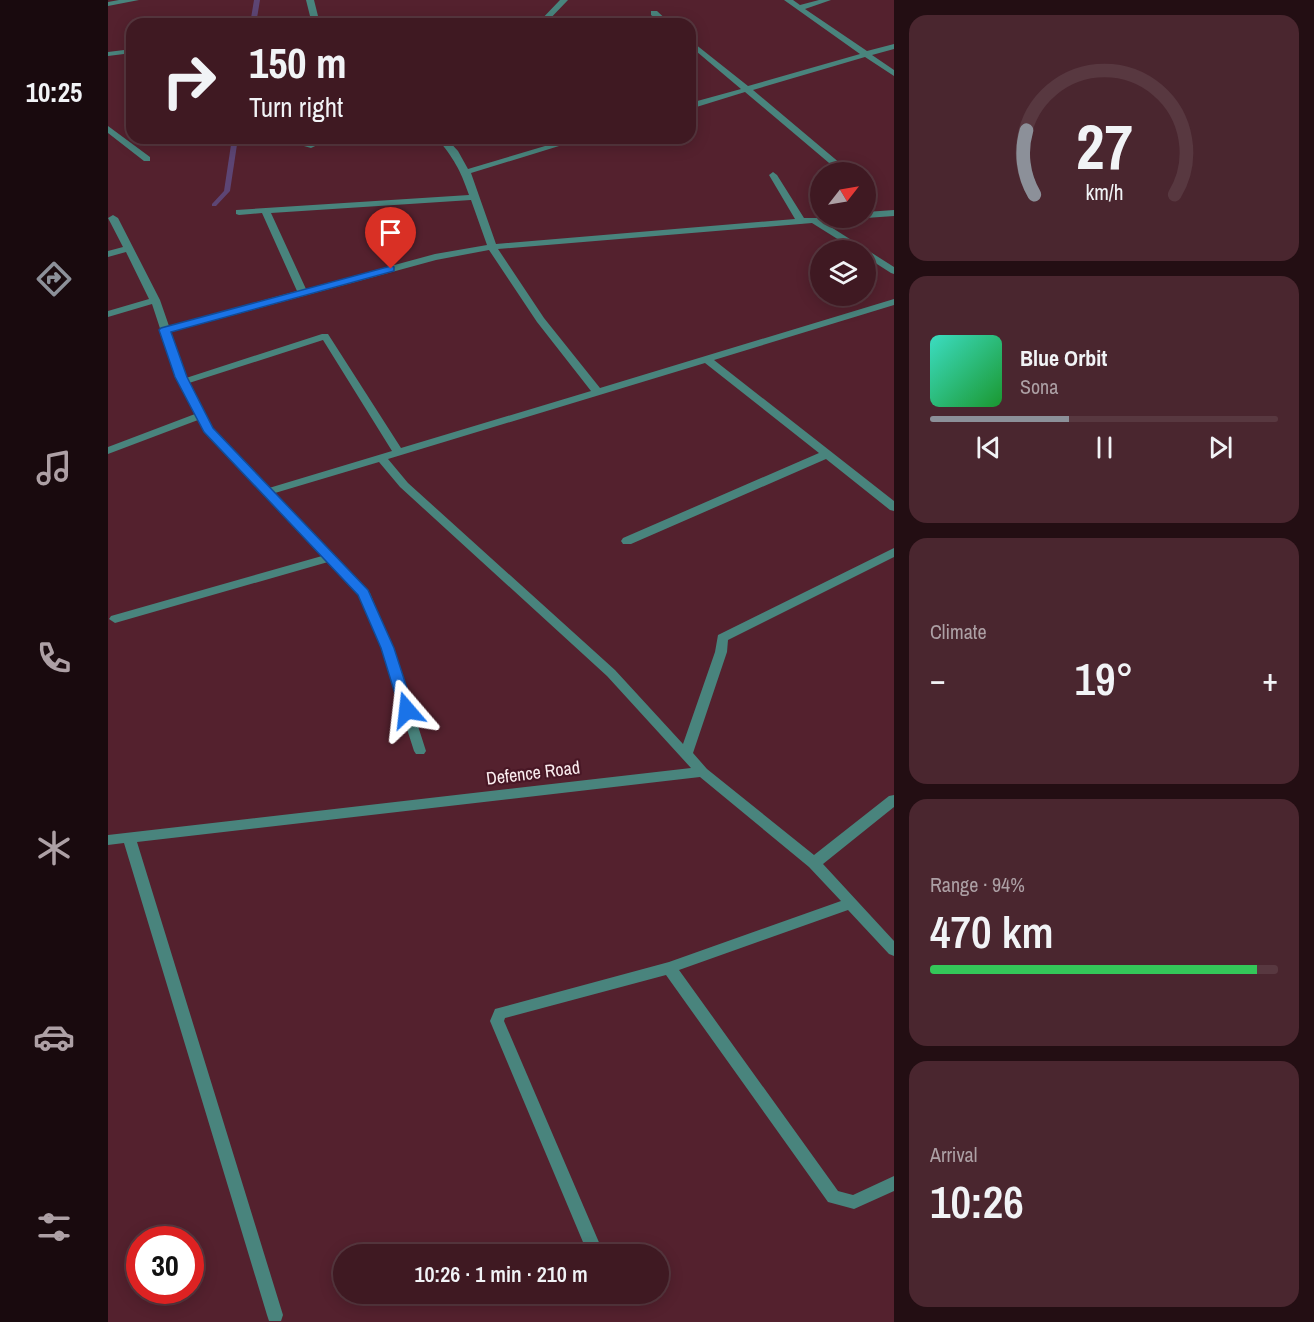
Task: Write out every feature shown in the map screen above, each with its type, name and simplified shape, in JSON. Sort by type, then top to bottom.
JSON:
[{"type":"street","points":[[108,4],[135,0]]},
{"type":"street","points":[[310,0],[314,18]]},
{"type":"street","points":[[547,18],[564,0]]},
{"type":"street","points":[[788,0],[894,74]]},
{"type":"street","points":[[799,8],[827,0]]},
{"type":"street","points":[[654,13],[660,18]]},
{"type":"street","points":[[696,104],[894,46]]},
{"type":"street","points":[[696,47],[833,162]]},
{"type":"street","points":[[108,54],[126,52]]},
{"type":"street","points":[[108,129],[126,143]]},
{"type":"street","points":[[128,144],[147,159]]},
{"type":"street","points":[[447,144],[466,172],[492,248],[540,320],[597,392]]},
{"type":"street","points":[[466,172],[561,144]]},
{"type":"street","points":[[773,175],[801,221]]},
{"type":"street","points":[[239,212],[474,197]]},
{"type":"street","points":[[265,210],[303,293]]},
{"type":"street","points":[[876,214],[894,213]]},
{"type":"street","points":[[112,218],[155,300],[183,382],[208,430],[364,593],[387,648],[420,751]]},
{"type":"street","points":[[165,330],[435,257],[492,248],[810,220]]},
{"type":"street","points":[[826,228],[845,240]]},
{"type":"street","points":[[108,254],[128,249]]},
{"type":"street","points":[[876,259],[894,271]]},
{"type":"street","points":[[108,314],[155,300]]},
{"type":"street","points":[[267,492],[894,302]]},
{"type":"street","points":[[183,382],[325,336],[398,452]]},
{"type":"street","points":[[707,359],[894,507]]},
{"type":"street","points":[[108,451],[201,416]]},
{"type":"street","points":[[627,542],[827,454]]},
{"type":"street","points":[[381,458],[404,485],[611,673],[702,772],[814,863],[894,950]]},
{"type":"street","points":[[686,754],[721,652],[722,638],[894,552]]},
{"type":"street","points":[[115,619],[330,558]]},
{"type":"street","name":"Defence Road","points":[[108,840],[702,772]]},
{"type":"street","points":[[814,863],[894,800]]},
{"type":"street","points":[[129,838],[275,1315]]},
{"type":"street","points":[[592,1244],[497,1021],[500,1013],[669,968],[851,903]]},
{"type":"street","points":[[669,968],[833,1197],[854,1202],[894,1182]]},
{"type":"waterway","points":[[254,18],[257,0]]},
{"type":"waterway","points":[[214,205],[227,191],[234,144]]},
{"type":"route","points":[[391,269],[165,330],[181,377],[208,430],[364,593],[387,648],[407,710]]}]
